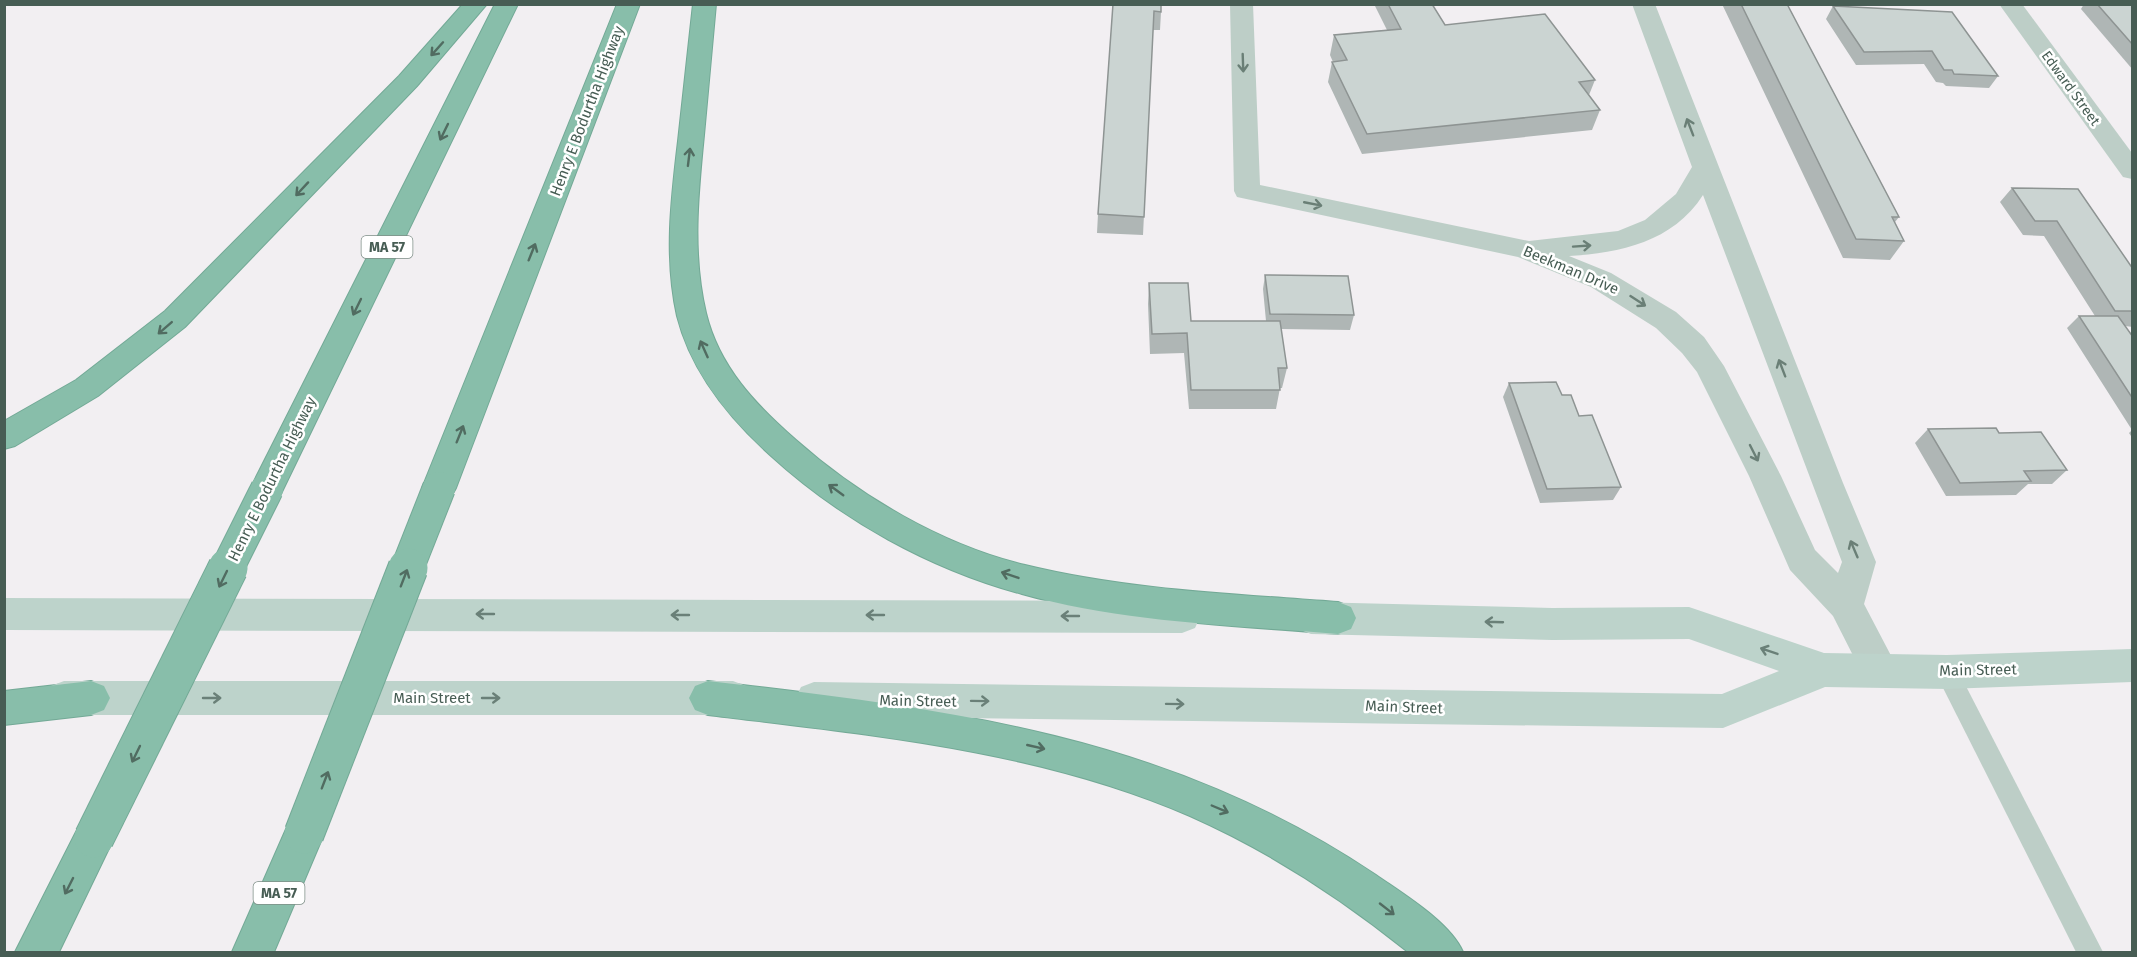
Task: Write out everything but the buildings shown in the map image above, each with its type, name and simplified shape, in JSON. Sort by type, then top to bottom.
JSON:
[{"type":"highway","points":[[4,437],[87,388],[175,319],[408,81],[476,4]]},
{"type":"highway","name":"Henry E Bodurtha Highway","points":[[37,947],[94,838],[507,4]]},
{"type":"highway","name":"Henry E Bodurtha Highway","points":[[253,952],[304,834],[629,4]]},
{"type":"highway","points":[[705,4],[682,237],[688,292],[697,333],[705,354],[732,394],[768,434],[814,473],[873,515],[943,550],[1022,579],[1123,600],[1338,618]]},
{"type":"highway","points":[[4,708],[91,698]]},
{"type":"highway","points":[[708,698],[928,726],[1039,747],[1145,778],[1252,822],[1360,888],[1441,952]]},
{"type":"highway","points":[[276,952],[304,834]]},
{"type":"main road","name":"Main Street","points":[[4,614],[1338,618],[1552,624],[1689,623],[1824,670],[1879,669],[1947,672],[2133,666]]},
{"type":"main road","name":"Main Street","points":[[4,698],[708,698],[1498,710],[1723,711],[1824,670]]},
{"type":"street","name":"Beekman Drive","points":[[1241,4],[1247,191],[1524,249],[1593,276],[1625,292],[1666,320],[1693,345],[1709,366],[1765,476],[1802,560],[1846,605],[1879,669]]},
{"type":"street","points":[[1643,4],[1826,483],[1859,562],[1846,605]]},
{"type":"street","name":"Edward Street","points":[[2010,4],[2133,171]]},
{"type":"street","points":[[1524,249],[1588,246],[1630,240],[1660,225],[1685,201],[1705,168]]},
{"type":"lane","points":[[1947,672],[2090,952]]}]
